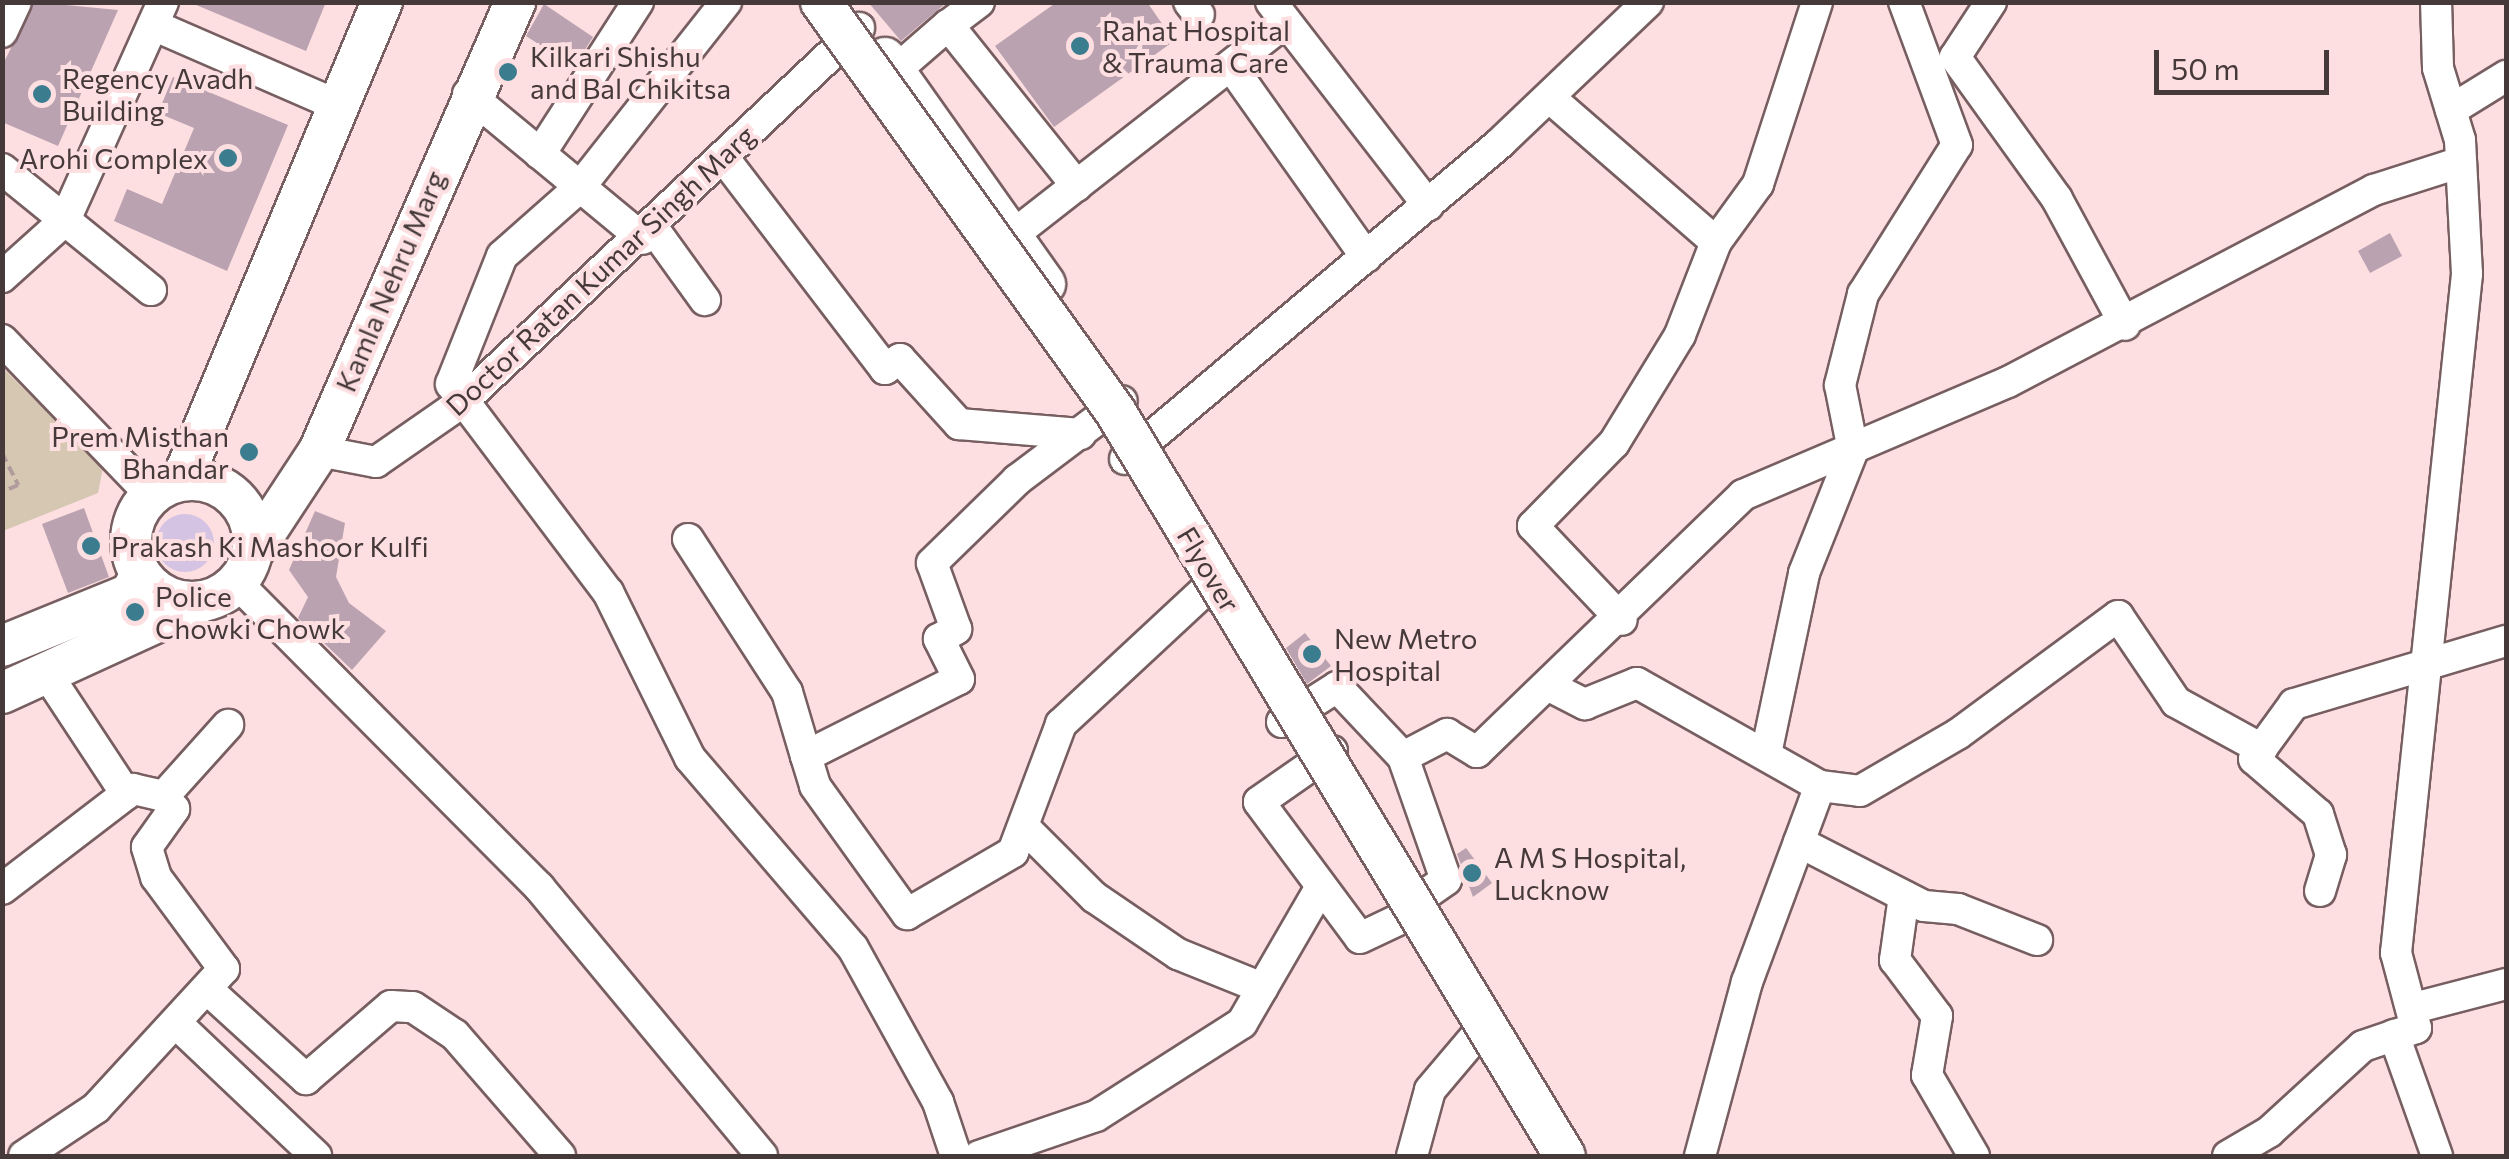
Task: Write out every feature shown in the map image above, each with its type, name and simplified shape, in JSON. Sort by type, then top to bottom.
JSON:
[{"type":"main road","points":[[2,646],[130,594],[141,575],[133,524],[167,488],[382,2]]},
{"type":"main road","name":"Kamla Nehru Marg","points":[[244,568],[319,450],[468,94],[515,2]]},
{"type":"main road","points":[[806,2],[845,26],[895,72],[1014,235],[1101,418]]},
{"type":"main road","name":"Flyover","points":[[821,2],[1114,412],[1565,1156]]},
{"type":"main road","points":[[845,26],[1101,418],[1135,450],[1412,908],[1587,1156]]},
{"type":"main road","points":[[1135,450],[1204,591],[1294,714]]},
{"type":"main road","points":[[2,693],[201,602],[244,568],[236,499],[167,488]]},
{"type":"main road","points":[[141,575],[178,601],[201,602]]},
{"type":"main road","points":[[1412,908],[1474,1038],[1547,1156]]},
{"type":"street","points":[[2,32],[16,2]]},
{"type":"street","points":[[540,154],[638,2]]},
{"type":"street","points":[[895,72],[979,2]]},
{"type":"street","points":[[1135,450],[1428,205],[1549,98],[1648,2]]},
{"type":"street","points":[[1622,620],[1533,526],[1614,443],[1680,335],[1716,242],[1758,184],[1817,2]]},
{"type":"street","points":[[1766,754],[1804,573],[1853,450],[1840,385],[1862,294],[1957,145],[1904,2]]},
{"type":"street","points":[[1992,2],[1955,57],[2057,199],[2124,325]]},
{"type":"street","points":[[2228,1156],[2270,1132],[2363,1046],[2416,1028],[2414,1008],[2396,952],[2467,274],[2461,162],[2436,2]]},
{"type":"street","points":[[711,8],[580,188],[502,256],[452,384],[461,403],[608,592],[690,758],[852,948],[938,1102],[956,1156]]},
{"type":"street","points":[[1014,235],[1231,66],[1279,12],[1428,205]]},
{"type":"street","points":[[2,277],[65,220],[158,14],[337,105]]},
{"type":"street","name":"Doctor Ratan Kumar Singh Marg","points":[[319,450],[376,462],[461,403],[648,234],[845,26]]},
{"type":"street","points":[[948,26],[1076,186]]},
{"type":"street","points":[[1231,66],[1366,257]]},
{"type":"street","points":[[2451,110],[2506,76]]},
{"type":"street","points":[[468,94],[580,188],[648,234],[705,300]]},
{"type":"street","points":[[1549,98],[1716,242]]},
{"type":"street","points":[[724,158],[885,368],[900,359],[959,424],[1101,418]]},
{"type":"street","points":[[1403,757],[1448,734],[1476,752],[1552,688],[1743,495],[1853,450],[2124,325],[2374,190],[2461,162]]},
{"type":"street","points":[[2,169],[151,290]]},
{"type":"street","points":[[2,340],[167,488]]},
{"type":"street","points":[[806,756],[959,679],[939,639],[956,630],[932,563],[1101,418]]},
{"type":"street","points":[[688,539],[787,692],[816,786],[907,914],[1013,852],[1061,724],[1204,591]]},
{"type":"street","points":[[244,568],[539,888],[762,1156]]},
{"type":"street","points":[[1552,688],[1585,704],[1637,684],[1820,786],[1860,792],[1958,734],[2118,616],[2176,702],[2262,749]]},
{"type":"street","points":[[2320,891],[2330,854],[2318,814],[2254,759],[2294,704],[2506,641]]},
{"type":"street","points":[[47,674],[126,794]]},
{"type":"street","points":[[1294,714],[1337,687],[1403,757],[1446,880],[1412,908],[1360,938],[1319,890],[1259,802],[1320,758]]},
{"type":"street","points":[[164,796],[228,725]]},
{"type":"street","points":[[1700,1156],[1747,982],[1820,786]]},
{"type":"street","points":[[2,888],[126,794],[164,796],[174,808],[148,848],[156,877],[224,970],[96,1108],[24,1156]]},
{"type":"street","points":[[1025,828],[1094,897],[1164,944],[1262,988]]},
{"type":"street","points":[[1800,842],[1904,896],[2037,940]]},
{"type":"street","points":[[979,1156],[1096,1116],[1174,1073],[1242,1023],[1319,890]]},
{"type":"street","points":[[1904,896],[1895,960],[1938,1016],[1927,1074],[1974,1156]]},
{"type":"street","points":[[2414,1008],[2506,984]]},
{"type":"street","points":[[207,990],[306,1079],[391,1006],[413,1007],[455,1035],[560,1156]]},
{"type":"street","points":[[177,1024],[316,1156]]},
{"type":"street","points":[[2394,1035],[2437,1156]]},
{"type":"street","points":[[1412,1156],[1430,1090],[1474,1038]]},
{"type":"path","points":[[2,454],[18,485],[2,492]]},
{"type":"shaded area","points":[[3,368],[103,468],[98,493],[3,531]]},
{"type":"shaded area","points":[[185,514],[206,522],[214,543],[206,564],[185,572],[164,564],[156,543],[164,522]]},
{"type":"building","name":"Regency Avadh Building","points":[[34,2],[118,10],[58,146],[2,122],[2,66]]},
{"type":"building","points":[[189,2],[326,2],[306,51]]},
{"type":"building","points":[[868,2],[946,2],[946,3],[901,41]]},
{"type":"building","points":[[1057,2],[1147,2],[1174,41],[1054,127],[995,46]]},
{"type":"building","points":[[544,4],[593,37],[574,67],[526,36]]},
{"type":"building","name":"Arohi Complex","points":[[173,77],[288,125],[227,271],[114,221],[127,189],[162,204],[194,128],[158,113]]},
{"type":"building","points":[[2390,233],[2402,256],[2370,273],[2358,251]]},
{"type":"building","points":[[84,508],[109,577],[68,593],[42,524]]},
{"type":"building","points":[[315,511],[345,523],[336,577],[349,603],[386,631],[352,670],[298,618],[308,597],[289,570]]},
{"type":"building","points":[[1305,633],[1331,666],[1307,684],[1286,648]]},
{"type":"building","points":[[1466,848],[1492,883],[1473,897],[1457,854]]},
{"type":"place","name":"Rahat Hospital & Trauma Care","points":[[1080,46]]},
{"type":"place","name":"Kilkari Shishu and Bal Chikitsa","points":[[508,72]]},
{"type":"place","name":"Regency Avadh Building","points":[[42,94]]},
{"type":"place","name":"Arohi Complex","points":[[228,158]]},
{"type":"place","name":"Prem Misthan Bhandar","points":[[249,452]]},
{"type":"place","name":"Prakash Ki Mashoor Kulfi","points":[[91,546]]},
{"type":"place","name":"Police Chowki Chowk","points":[[135,612]]},
{"type":"place","name":"New Metro Hospital","points":[[1312,654]]},
{"type":"place","name":"A M S Hospital, Lucknow","points":[[1472,873]]}]
